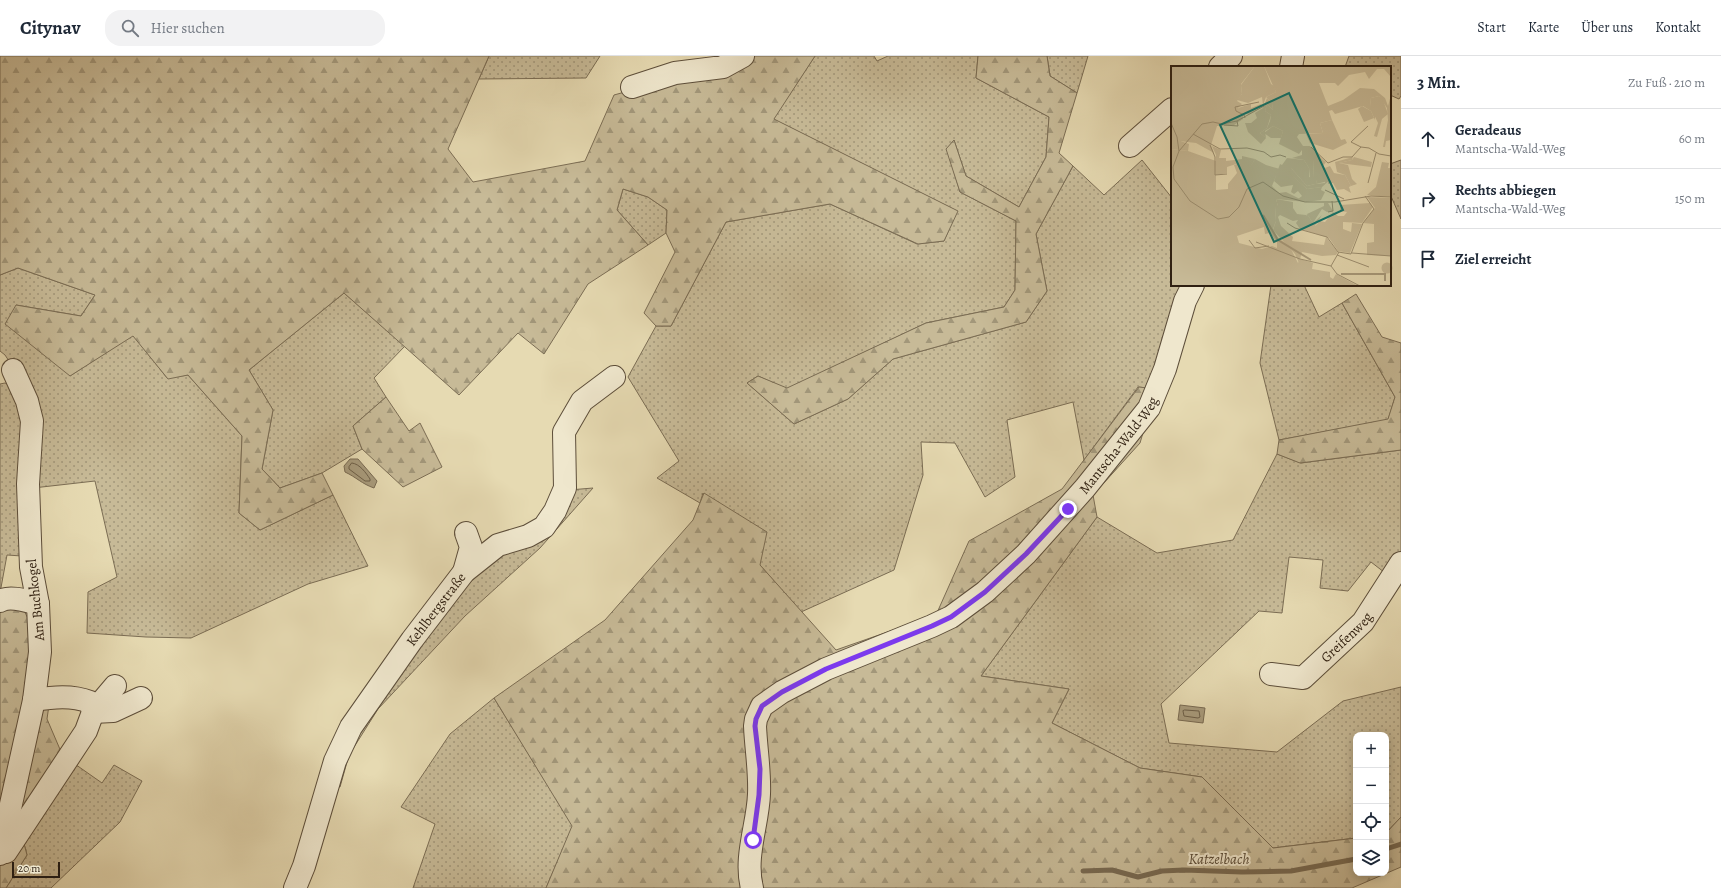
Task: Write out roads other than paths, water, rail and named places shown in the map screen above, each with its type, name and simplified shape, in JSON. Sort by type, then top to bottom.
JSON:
[{"type":"street","points":[[632,87],[676,73],[724,67],[743,56]]},
{"type":"street","points":[[1221,66],[1231,56]]},
{"type":"street","points":[[1291,66],[1293,56]]},
{"type":"street","points":[[1130,146],[1171,110]]},
{"type":"street","name":"Mantscha-Wald-Weg","points":[[752,888],[749,871],[759,795],[760,769],[755,726],[756,719],[762,706],[782,692],[826,669],[951,617],[985,592],[1026,554],[1085,488],[1149,408],[1165,369],[1185,301],[1192,286]]},
{"type":"street","name":"Am Buchkogel","points":[[0,854],[34,700],[40,652],[38,604],[31,567],[28,484],[32,422],[27,401],[13,370]]},
{"type":"street","name":"Kehlbergstraße","points":[[295,888],[304,866],[334,761],[351,727],[412,640],[464,572],[498,545],[528,536],[544,527],[555,511],[565,488],[564,432],[582,401],[614,377]]},
{"type":"street","points":[[464,572],[471,547],[466,533]]},
{"type":"street","name":"Greifenweg","points":[[1271,674],[1302,678],[1363,622],[1401,563]]},
{"type":"street","points":[[0,601],[4,599],[16,599],[38,604]]},
{"type":"street","points":[[0,862],[45,791],[86,731],[93,712],[115,686]]},
{"type":"street","points":[[34,700],[50,697],[78,697],[90,702],[93,712]]},
{"type":"street","points":[[93,712],[113,710],[141,698]]},
{"type":"water","points":[[350,459],[358,459],[377,481],[374,488],[366,485],[345,472],[344,466]]},
{"type":"water","points":[[1180,705],[1205,708],[1203,723],[1178,720]]},
{"type":"waterway","name":"Katzelbach","points":[[1389,848],[1401,844]]},
{"type":"waterway","name":"Katzelbach","points":[[1083,871],[1112,870],[1138,877],[1162,871],[1184,870],[1242,872],[1291,871],[1353,860]]}]
